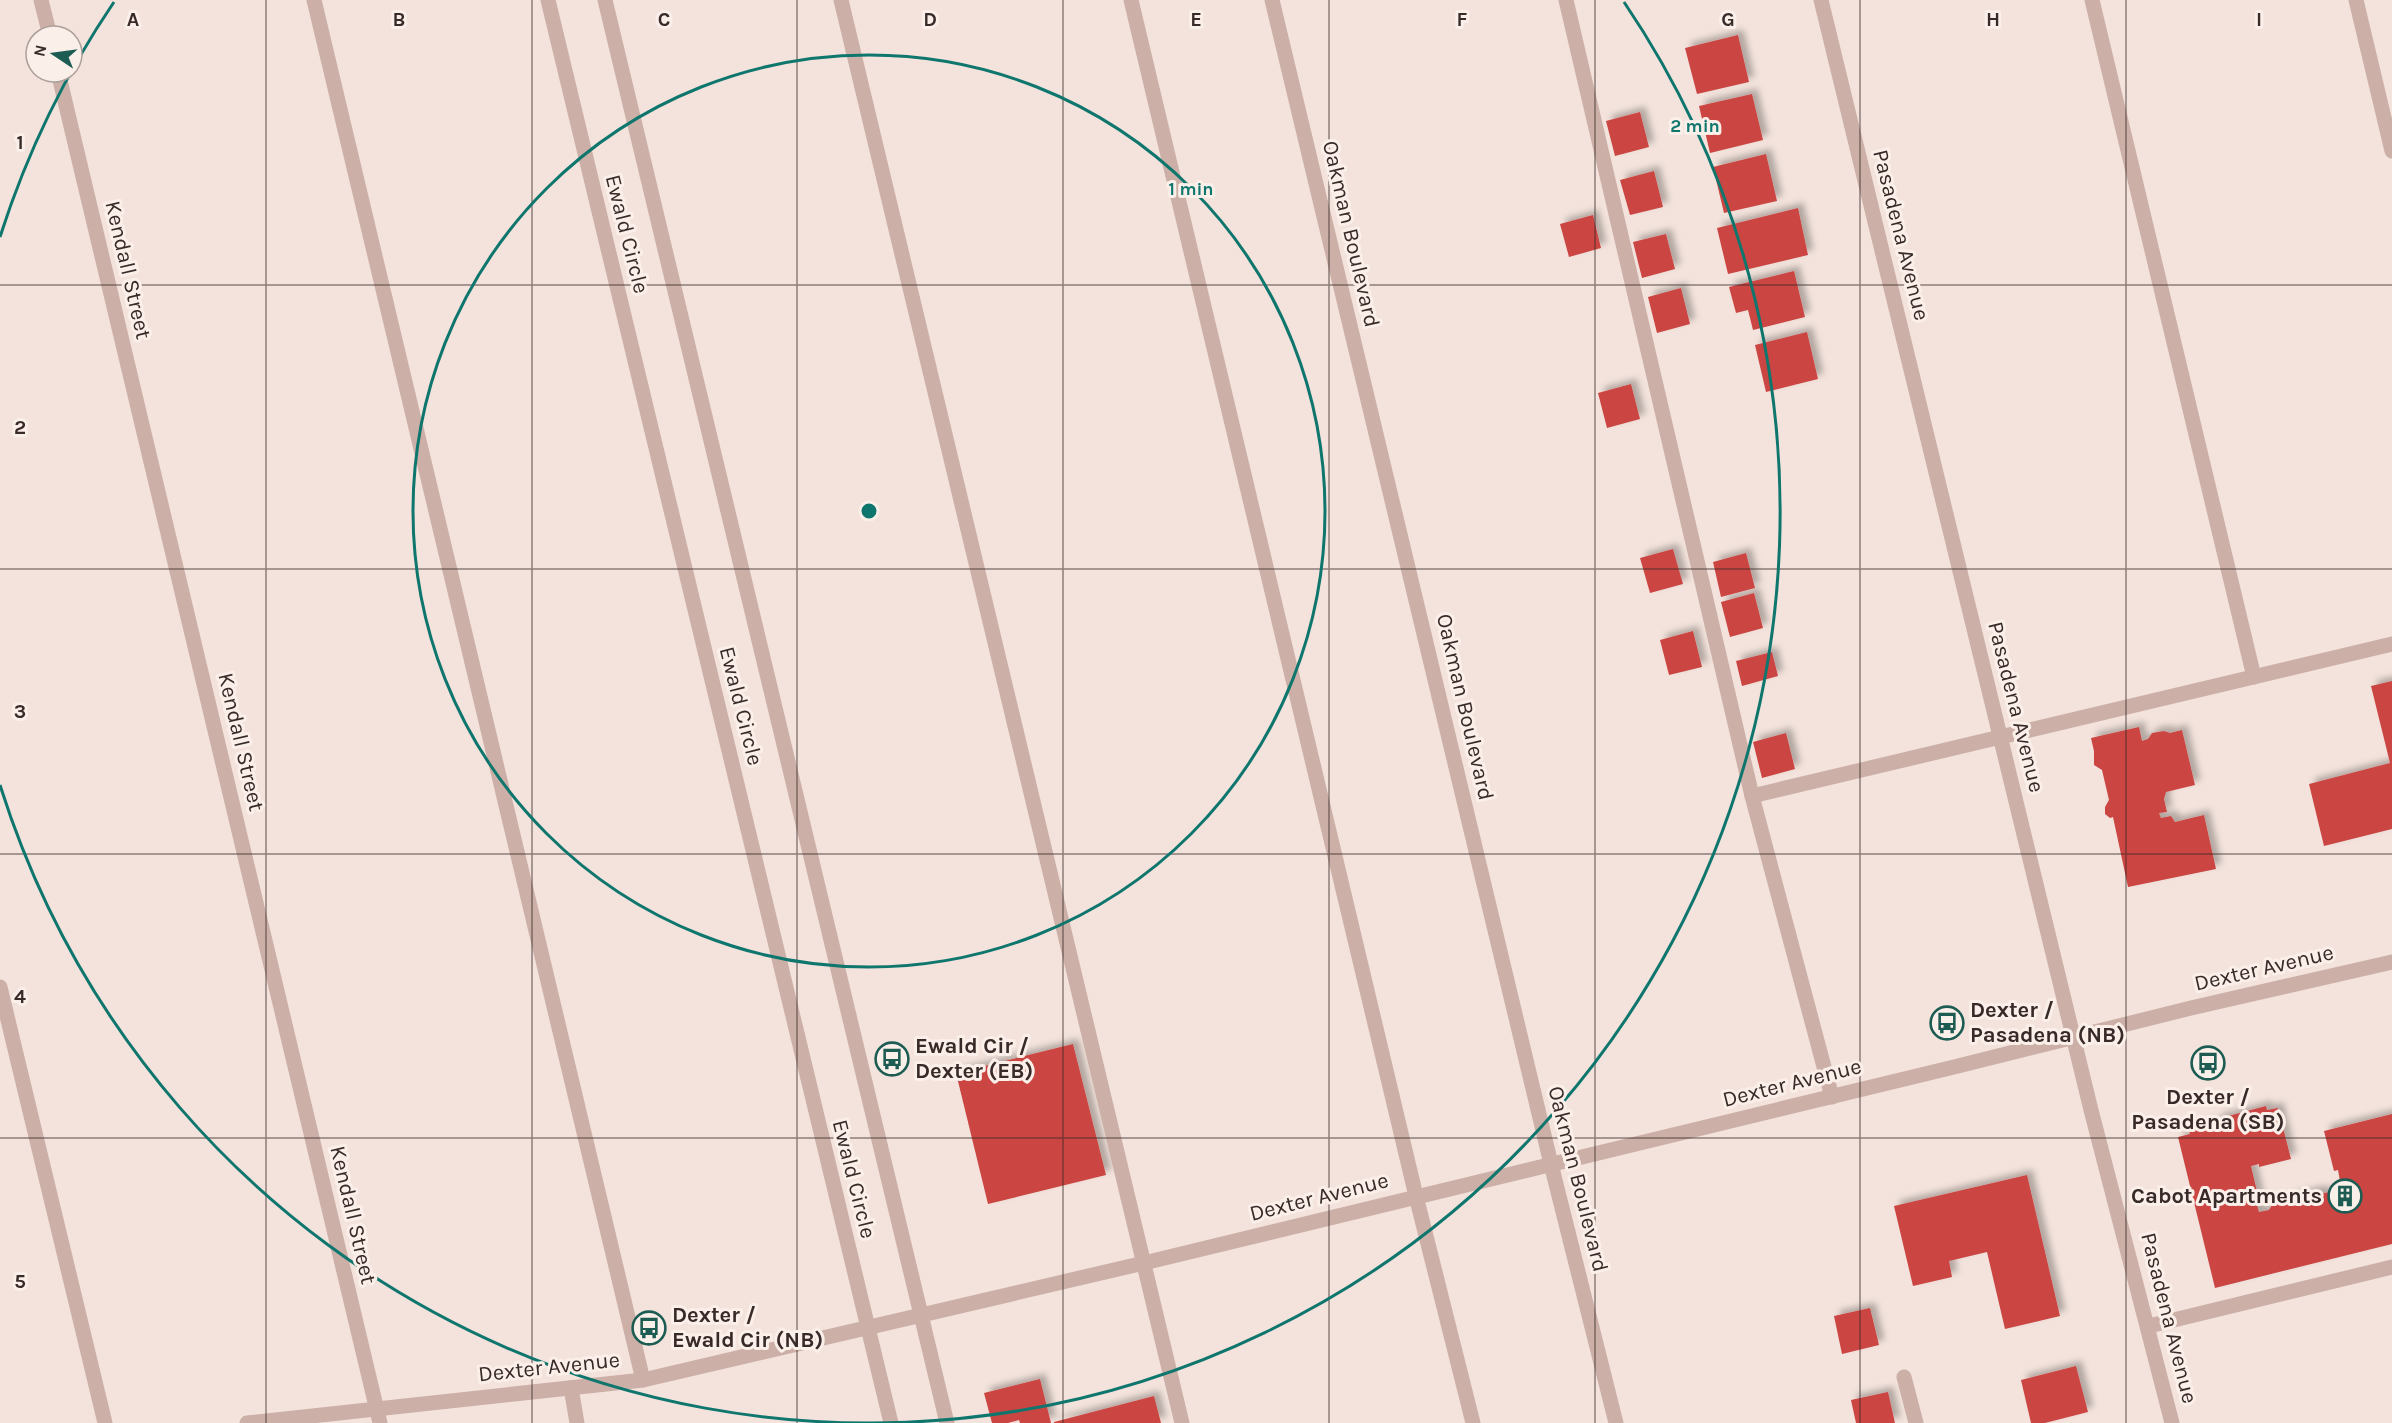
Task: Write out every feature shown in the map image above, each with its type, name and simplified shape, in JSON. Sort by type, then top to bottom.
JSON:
[{"type":"street","points":[[41,0],[47,24]]},
{"type":"street","points":[[314,0],[643,1380]]},
{"type":"street","name":"Ewald Circle","points":[[548,0],[891,1423]]},
{"type":"street","name":"Ewald Circle","points":[[605,0],[947,1423]]},
{"type":"street","points":[[841,0],[1182,1423]]},
{"type":"street","points":[[1131,0],[1416,1196],[1473,1423]]},
{"type":"street","name":"Oakman Boulevard","points":[[1272,0],[1551,1164],[1616,1423]]},
{"type":"street","points":[[1566,0],[1752,796],[1832,1096]]},
{"type":"street","name":"Pasadena Avenue","points":[[1821,0],[2091,1110],[2149,1326],[2172,1423]]},
{"type":"street","points":[[2092,0],[2253,677]]},
{"type":"street","points":[[2356,0],[2392,152]]},
{"type":"street","name":"Kendall Street","points":[[61,84],[378,1416]]},
{"type":"street","points":[[1752,796],[2392,644]]},
{"type":"street","name":"Dexter Avenue","points":[[247,1423],[378,1416],[643,1380],[1144,1263],[2073,1036],[2392,962]]},
{"type":"street","points":[[0,987],[105,1423]]},
{"type":"street","points":[[2149,1326],[2392,1267]]},
{"type":"street","points":[[1904,1377],[1916,1423]]},
{"type":"street","points":[[571,1388],[577,1423]]},
{"type":"building","points":[[1738,35],[1749,82],[1697,94],[1685,48]]},
{"type":"building","points":[[1752,94],[1763,140],[1710,153],[1699,106]]},
{"type":"building","points":[[1640,112],[1649,147],[1615,156],[1606,121]]},
{"type":"building","points":[[1766,154],[1777,201],[1724,213],[1713,167]]},
{"type":"building","points":[[1654,171],[1663,207],[1630,215],[1620,180]]},
{"type":"building","points":[[1798,208],[1808,255],[1728,274],[1717,228]]},
{"type":"building","points":[[1593,215],[1601,248],[1569,257],[1560,224]]},
{"type":"building","points":[[1666,234],[1675,269],[1642,278],[1633,242]]},
{"type":"building","points":[[1794,271],[1805,317],[1753,330],[1748,310],[1736,313],[1729,287]]},
{"type":"building","points":[[1681,288],[1690,324],[1657,333],[1648,297]]},
{"type":"building","points":[[1807,332],[1818,379],[1766,392],[1755,345]]},
{"type":"building","points":[[1631,384],[1640,419],[1607,428],[1598,393]]},
{"type":"building","points":[[1673,549],[1683,584],[1650,593],[1640,558]]},
{"type":"building","points":[[1746,553],[1755,588],[1721,597],[1713,562]]},
{"type":"building","points":[[1754,593],[1763,628],[1730,637],[1721,602]]},
{"type":"building","points":[[1693,631],[1702,667],[1669,675],[1660,640]]},
{"type":"building","points":[[1772,652],[1778,676],[1742,686],[1736,661]]},
{"type":"building","points":[[2392,681],[2392,829],[2324,846],[2309,784],[2390,763],[2371,686]]},
{"type":"building","points":[[2139,727],[2142,741],[2148,739],[2152,733],[2182,730],[2195,785],[2166,792],[2164,799],[2167,812],[2159,813],[2161,818],[2171,816],[2175,822],[2204,815],[2216,869],[2128,887],[2113,817],[2110,818],[2105,814],[2105,807],[2109,800],[2102,770],[2094,765],[2091,738]]},
{"type":"building","points":[[1786,733],[1795,769],[1762,778],[1753,742]]},
{"type":"building","points":[[1073,1044],[1106,1175],[988,1204],[956,1073]]},
{"type":"building","name":"Cabot Apartments","points":[[2266,1106],[2267,1110],[2278,1108],[2291,1159],[2259,1167],[2259,1164],[2251,1166],[2259,1200],[2257,1205],[2259,1212],[2269,1210],[2272,1205],[2287,1202],[2290,1198],[2319,1191],[2336,1195],[2347,1193],[2345,1183],[2340,1181],[2338,1170],[2334,1171],[2324,1131],[2392,1114],[2392,1244],[2215,1288],[2178,1137],[2190,1134],[2189,1130],[2217,1123],[2217,1119]]},
{"type":"building","points":[[2027,1175],[2060,1316],[2005,1329],[1987,1252],[1949,1261],[1952,1277],[1913,1286],[1894,1206]]},
{"type":"building","points":[[1870,1308],[1879,1345],[1842,1354],[1834,1316]]},
{"type":"building","points":[[2076,1366],[2088,1412],[2045,1423],[2031,1423],[2021,1380]]},
{"type":"building","points":[[1040,1379],[1051,1423],[1020,1423],[1019,1420],[992,1423],[984,1393]]},
{"type":"building","points":[[1888,1392],[1895,1423],[1856,1423],[1851,1400]]},
{"type":"building","points":[[1154,1396],[1161,1423],[1054,1423],[1054,1422]]},
{"type":"place","name":"Dexter / Pasadena (NB)","points":[[1947,1023]]},
{"type":"place","name":"Ewald Cir / Dexter (EB)","points":[[892,1059]]},
{"type":"place","name":"Dexter / Pasadena (SB)","points":[[2208,1063]]},
{"type":"place","name":"Cabot Apartments","points":[[2345,1196]]},
{"type":"place","name":"Dexter / Ewald Cir (NB)","points":[[649,1328]]}]
